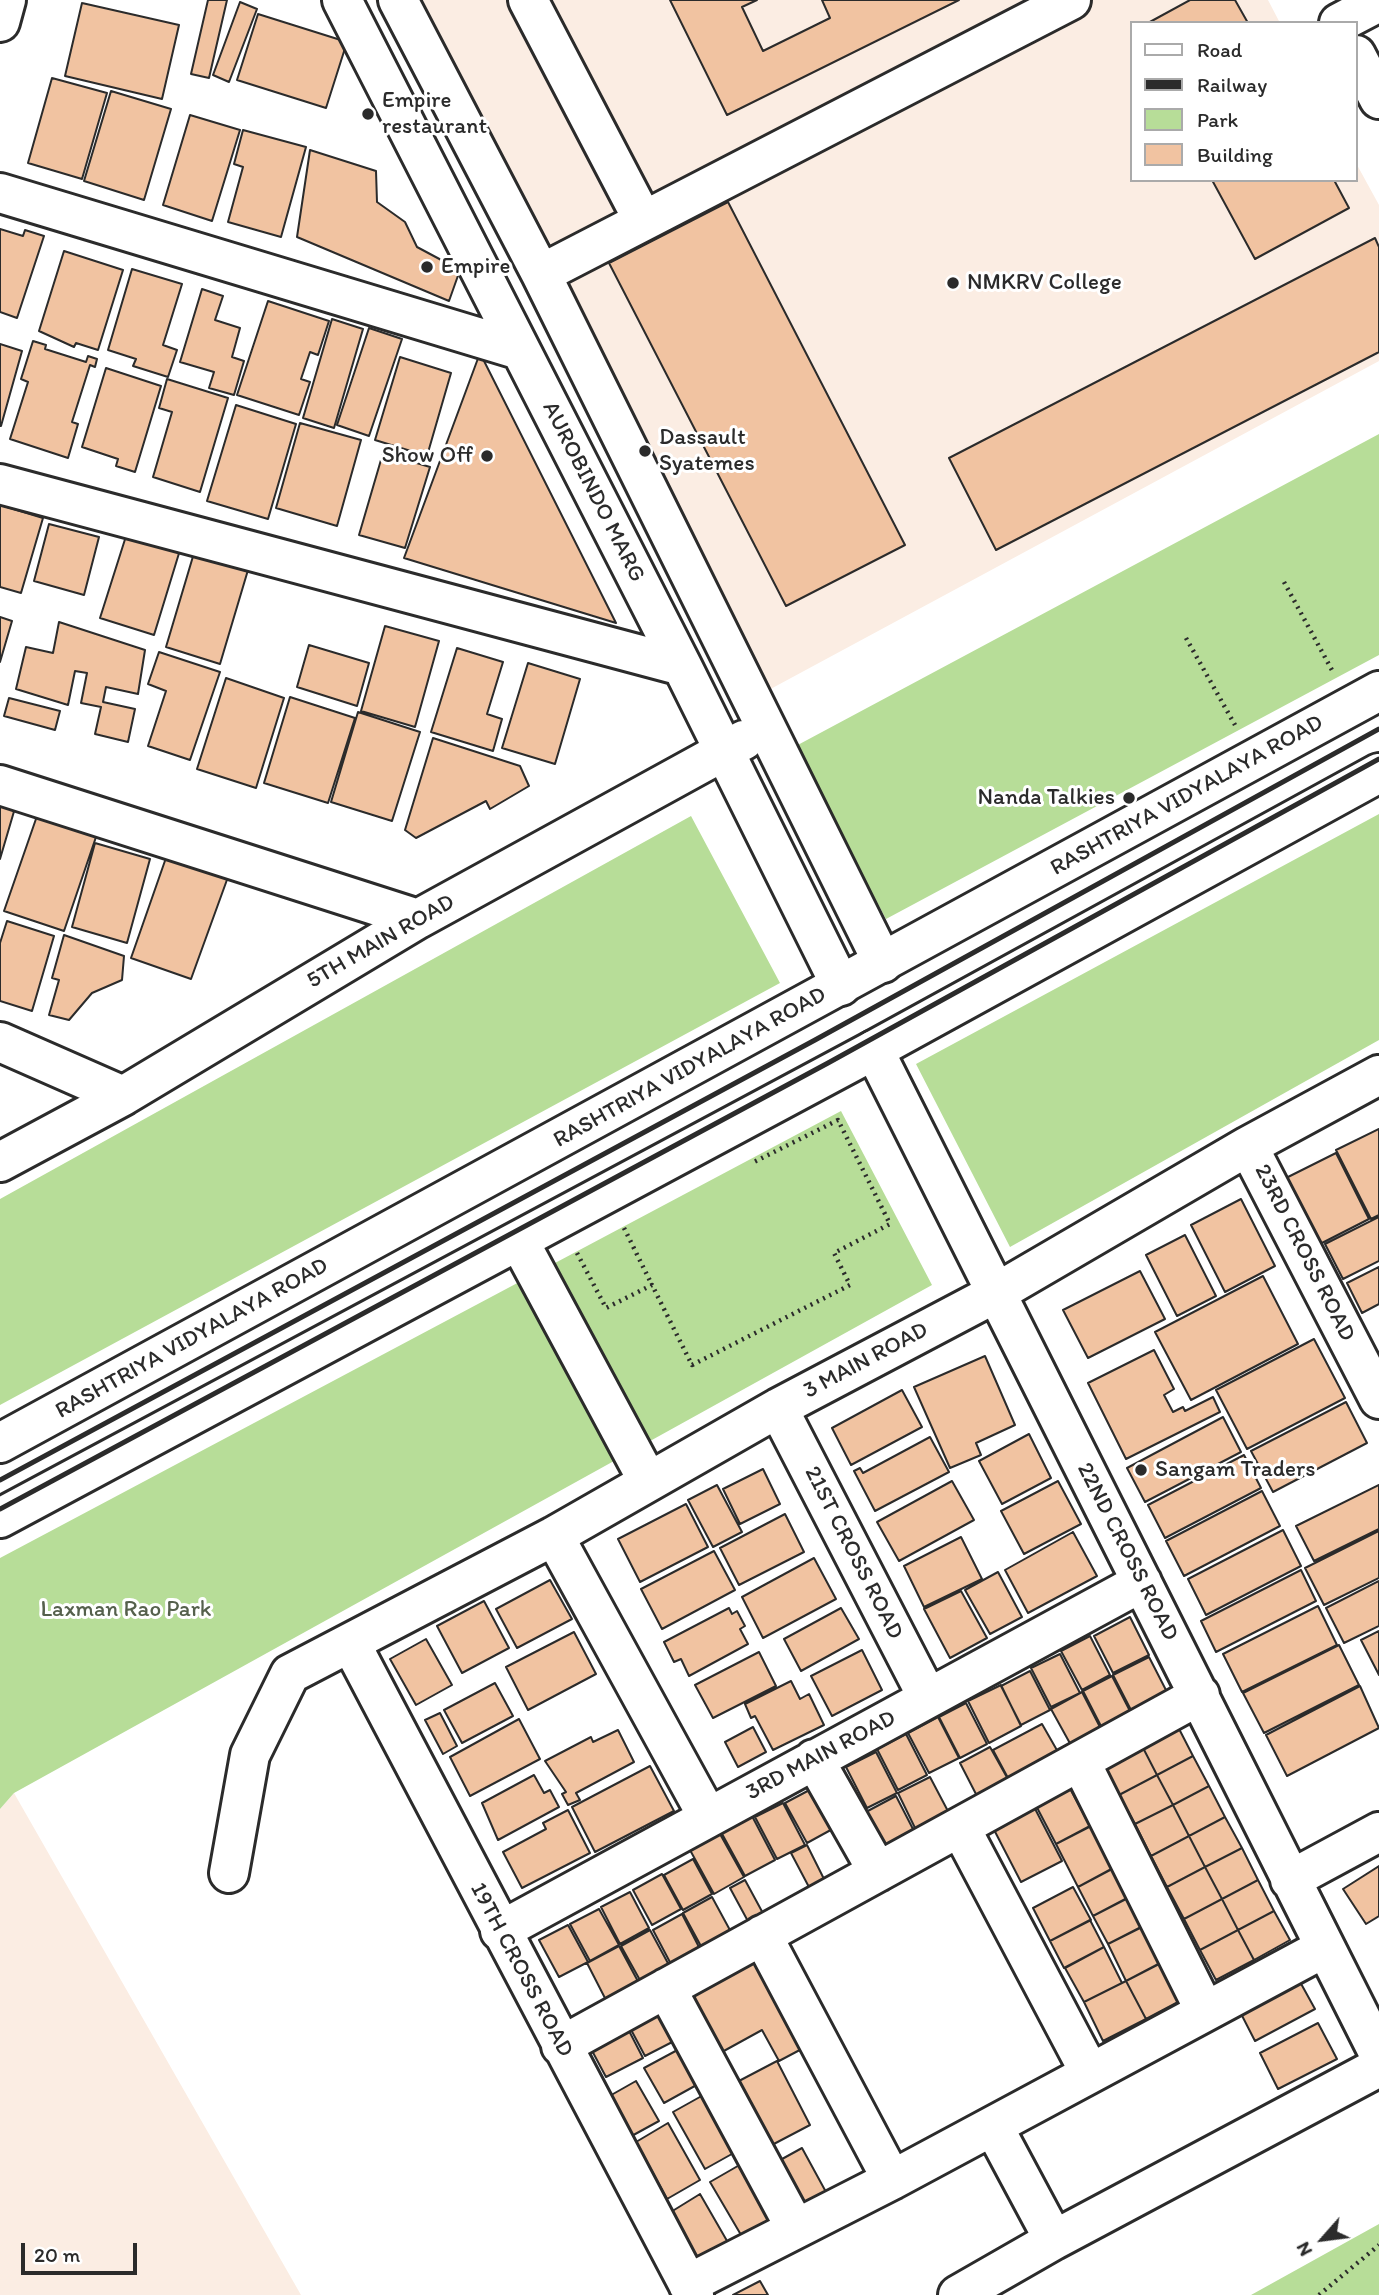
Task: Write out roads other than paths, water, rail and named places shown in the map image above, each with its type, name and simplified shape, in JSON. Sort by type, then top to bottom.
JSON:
[{"type":"street","points":[[0,22],[6,0]]},
{"type":"street","name":"AUROBINDO MARG","points":[[342,0],[682,666],[722,752],[841,986]]},
{"type":"street","points":[[398,0],[541,274],[883,963]]},
{"type":"street","points":[[527,0],[643,220]]},
{"type":"street","points":[[541,274],[1071,0]]},
{"type":"street","points":[[1327,0],[1338,21]]},
{"type":"street","points":[[1343,21],[1379,2]]},
{"type":"street","points":[[1358,59],[1379,99]]},
{"type":"street","points":[[0,193],[520,350]]},
{"type":"street","points":[[0,484],[682,666]]},
{"type":"street","name":"RASHTRIYA VIDYALAYA ROAD","points":[[0,1443],[1365,699]]},
{"type":"street","name":"5TH MAIN ROAD","points":[[0,1161],[123,1096],[418,919],[766,728]]},
{"type":"street","points":[[0,1518],[874,1050],[1379,773]]},
{"type":"street","points":[[0,785],[418,919]]},
{"type":"street","points":[[0,1042],[123,1096]]},
{"type":"street","name":"22ND CROSS ROAD","points":[[874,1050],[1379,2054]]},
{"type":"street","name":"3 MAIN ROAD","points":[[229,1873],[250,1755],[290,1674],[554,1536],[778,1408],[996,1293],[1248,1146],[1379,1075]]},
{"type":"street","name":"23RD CROSS ROAD","points":[[1248,1146],[1379,1399]]},
{"type":"street","points":[[519,1241],[648,1481]]},
{"type":"street","name":"21ST CROSS ROAD","points":[[778,1408],[928,1698]]},
{"type":"street","points":[[554,1536],[708,1818]]},
{"type":"street","name":"3RD MAIN ROAD","points":[[500,1931],[1142,1582]]},
{"type":"street","name":"19TH CROSS ROAD","points":[[351,1644],[691,2289]]},
{"type":"street","points":[[561,2046],[1200,1695]]},
{"type":"street","points":[[814,1759],[878,1872]]},
{"type":"street","points":[[1080,1761],[1205,2011]]},
{"type":"street","points":[[960,1827],[1090,2073]]},
{"type":"street","points":[[1290,1880],[1379,1832]]},
{"type":"street","points":[[762,1936],[892,2180]]},
{"type":"street","points":[[691,2289],[796,2229],[1324,1948]]},
{"type":"street","points":[[666,1988],[796,2229]]},
{"type":"street","points":[[958,2295],[1054,2240],[1379,2067]]},
{"type":"street","points":[[993,2126],[1054,2240]]},
{"type":"railway","points":[[0,1480],[815,1040],[1379,729]]},
{"type":"railway","points":[[0,1509],[828,1063],[1379,759]]},
{"type":"place","name":"Empire restaurant","points":[[368,114]]},
{"type":"place","name":"Empire","points":[[427,267]]},
{"type":"place","name":"NMKRV College","points":[[953,283]]},
{"type":"place","name":"Dassault Syatemes","points":[[645,451]]},
{"type":"place","name":"Show Off","points":[[487,456]]},
{"type":"place","name":"Nanda Talkies","points":[[1129,798]]},
{"type":"place","name":"Sangam Traders","points":[[1141,1470]]},
{"type":"park label","name":"Laxman Rao Park","points":[[126,1610]]}]
